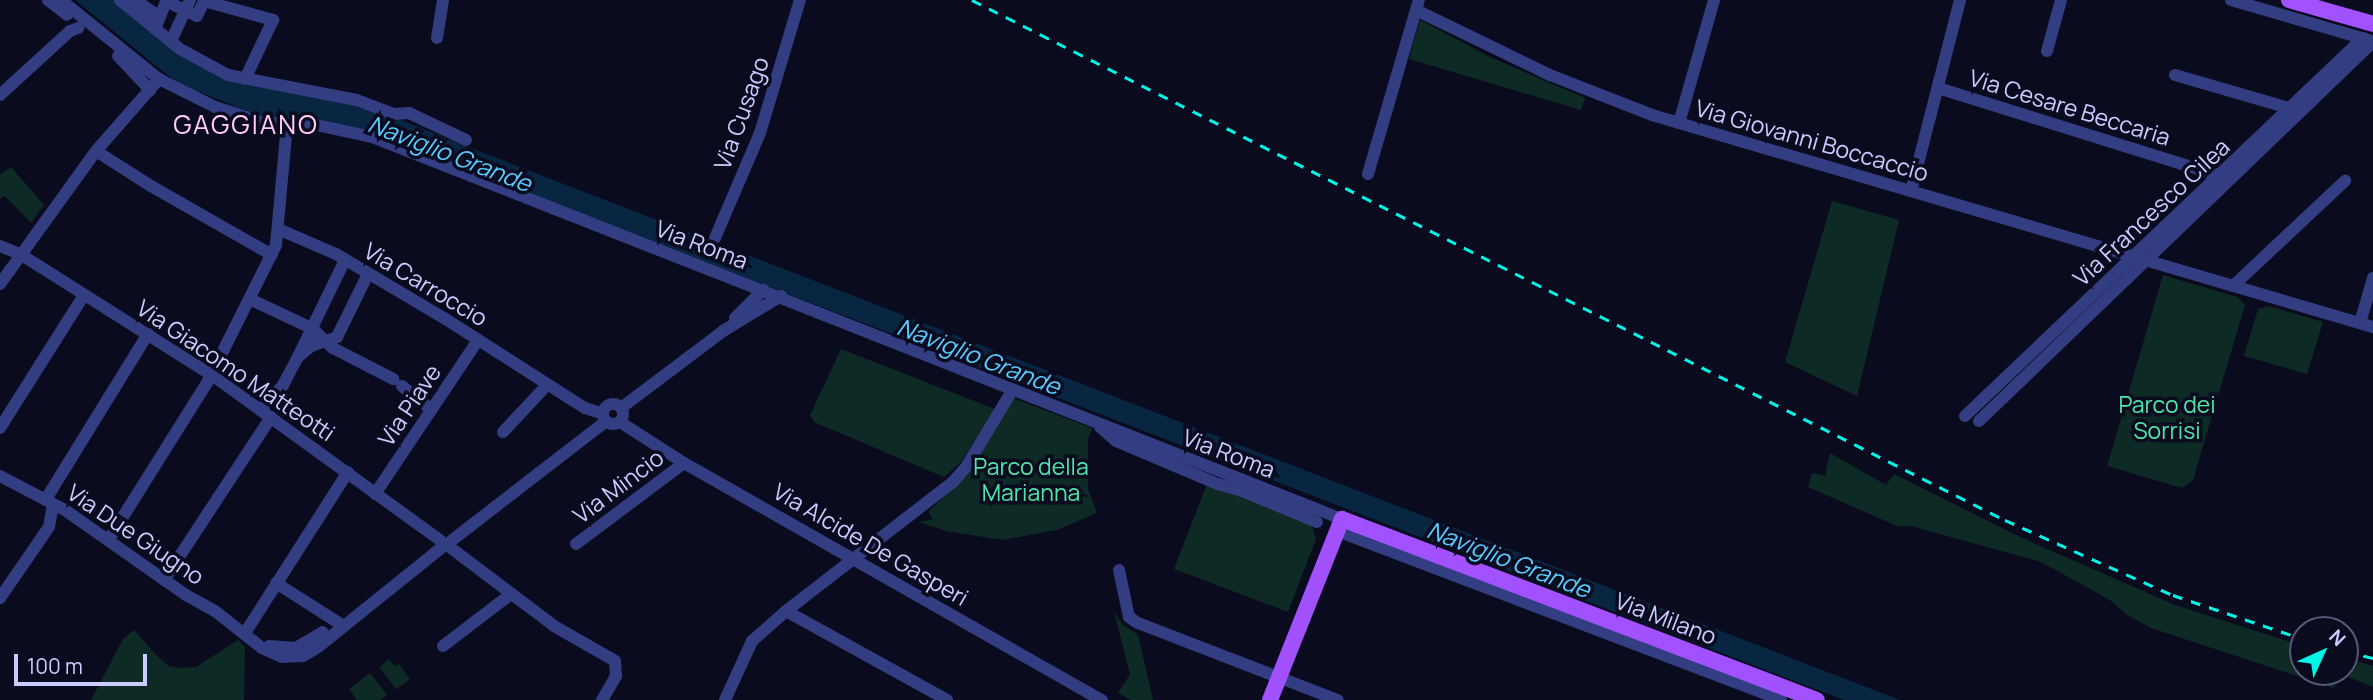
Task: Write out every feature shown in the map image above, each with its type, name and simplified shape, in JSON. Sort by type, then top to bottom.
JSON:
[{"type":"main road","points":[[2288,0],[2373,24]]},
{"type":"main road","points":[[2326,0],[2373,14]]},
{"type":"main road","points":[[1270,700],[1339,525]]},
{"type":"main road","name":"Via Milano","points":[[1339,525],[1817,700]]},
{"type":"street","points":[[48,0],[75,21],[78,28],[113,51],[150,90]]},
{"type":"street","name":"Via Roma","points":[[61,0],[159,79],[181,92],[236,115],[316,125],[372,137],[781,296],[1255,486],[1339,525],[1780,700]]},
{"type":"street","points":[[120,0],[171,41],[213,68],[245,79],[357,100],[394,114],[420,115],[466,140]]},
{"type":"street","points":[[135,0],[154,13],[167,4],[188,5],[197,16],[204,1],[273,20],[245,79]]},
{"type":"street","points":[[437,38],[443,0]]},
{"type":"street","name":"Via Cusago","points":[[715,238],[760,133],[800,0]]},
{"type":"street","points":[[1679,123],[1714,0]]},
{"type":"street","points":[[1911,191],[1960,0]]},
{"type":"street","points":[[2047,51],[2061,0]]},
{"type":"street","points":[[2231,0],[2370,41]]},
{"type":"street","points":[[155,29],[167,4]]},
{"type":"street","points":[[171,41],[188,5]]},
{"type":"street","name":"Via Giovanni Boccaccio","points":[[1368,174],[1417,5],[1550,75],[1679,123],[2373,327]]},
{"type":"street","points":[[0,95],[70,30],[78,28]]},
{"type":"street","name":"Via Francesco Cilea","points":[[1979,421],[2148,261],[2292,109],[2370,41]]},
{"type":"street","name":"Via Francesco Cilea","points":[[1965,416],[2133,256],[2224,180],[2370,41]]},
{"type":"street","points":[[2175,75],[2292,109]]},
{"type":"street","points":[[0,284],[96,151],[159,79]]},
{"type":"street","name":"Via Cesare Beccaria","points":[[1938,88],[2224,180]]},
{"type":"street","points":[[109,539],[212,375],[272,255],[278,229],[287,123]]},
{"type":"street","points":[[96,151],[151,186],[272,255]]},
{"type":"street","points":[[2233,286],[2345,181]]},
{"type":"street","name":"Via Carroccio","points":[[278,229],[345,260],[605,418]]},
{"type":"street","name":"Via Giacomo Matteotti","points":[[0,246],[20,254],[212,375],[348,472],[554,626],[611,658],[617,665],[615,676],[602,700]]},
{"type":"street","points":[[164,580],[283,385],[345,260]]},
{"type":"street","points":[[298,357],[311,346],[328,342],[340,333],[368,274]]},
{"type":"street","points":[[2360,323],[2373,278]]},
{"type":"street","points":[[723,331],[763,290]]},
{"type":"street","points":[[0,428],[84,295]]},
{"type":"street","points":[[621,408],[723,331],[781,296]]},
{"type":"street","points":[[256,302],[313,329],[333,348],[398,383],[430,409]]},
{"type":"street","points":[[0,598],[49,527],[50,501],[148,334]]},
{"type":"street","name":"Via Piave","points":[[375,494],[478,340]]},
{"type":"street","points":[[503,432],[547,385]]},
{"type":"street","points":[[725,700],[752,641],[786,611],[903,524],[960,475],[1013,389]]},
{"type":"street","points":[[276,583],[342,625],[605,418],[611,405],[621,408]]},
{"type":"street","points":[[605,418],[614,425],[620,422],[623,416],[621,408]]},
{"type":"street","name":"Via Alcide De Gasperi","points":[[620,422],[684,463],[1102,700]]},
{"type":"street","points":[[1095,422],[1116,441],[1317,522]]},
{"type":"street","name":"Via Mincio","points":[[576,544],[684,463]]},
{"type":"street","points":[[245,633],[348,472]]},
{"type":"street","name":"Via Due Giugno","points":[[0,476],[50,501],[245,633],[262,648],[282,657],[303,656],[342,625]]},
{"type":"street","points":[[1242,491],[1255,486]]},
{"type":"street","points":[[1119,570],[1129,617],[1138,623],[1338,700]]},
{"type":"street","points":[[443,646],[511,594]]},
{"type":"street","points":[[786,611],[947,700]]},
{"type":"green space","points":[[1420,20],[1490,57],[1585,98],[1581,110],[1409,59]]},
{"type":"green space","points":[[11,167],[44,205],[31,223],[5,196],[0,199],[0,174]]},
{"type":"green space","points":[[1832,201],[1899,220],[1857,396],[1785,362]]},
{"type":"green space","name":"Parco dei Sorrisi","points":[[2163,275],[2237,297],[2245,305],[2193,480],[2182,488],[2107,466]]},
{"type":"green space","points":[[2269,306],[2323,322],[2307,374],[2244,356],[2258,309]]},
{"type":"green space","points":[[841,349],[995,409],[961,462],[944,477],[814,422],[810,415]]},
{"type":"green space","name":"Parco della Marianna","points":[[1013,398],[1092,428],[1088,440],[1088,489],[1097,513],[1057,530],[1002,540],[946,531],[919,522],[933,519],[928,512],[969,473]]},
{"type":"green space","points":[[1830,453],[1886,485],[1894,474],[2018,536],[2175,605],[2289,642],[2289,673],[2151,628],[2127,615],[2110,600],[2041,562],[1911,526],[1897,526],[1808,487],[1812,473],[1825,476]]},
{"type":"green space","points":[[1207,484],[1311,524],[1316,539],[1288,612],[1174,569]]},
{"type":"green space","points":[[1114,612],[1122,624],[1138,635],[1153,700],[1131,700],[1118,693],[1130,674]]},
{"type":"green space","points":[[134,630],[169,666],[182,668],[196,667],[238,640],[245,647],[244,700],[91,700],[123,639]]},
{"type":"green space","points":[[389,659],[395,666],[399,664],[410,679],[396,689],[379,667]]},
{"type":"green space","points":[[2359,662],[2373,666],[2373,687],[2359,681]]},
{"type":"green space","points":[[370,673],[387,695],[380,700],[357,700],[349,689]]},
{"type":"water","name":"Naviglio Grande","points":[[75,0],[116,0],[201,64],[361,104],[1900,700],[1844,700],[486,178],[318,120],[255,114],[187,87],[170,77]]},
{"type":"railway","points":[[972,0],[2005,520],[2173,595],[2289,634]]},
{"type":"railway","points":[[2359,654],[2373,658]]},
{"type":"district","name":"GAGGIANO","points":[[246,125]]}]
